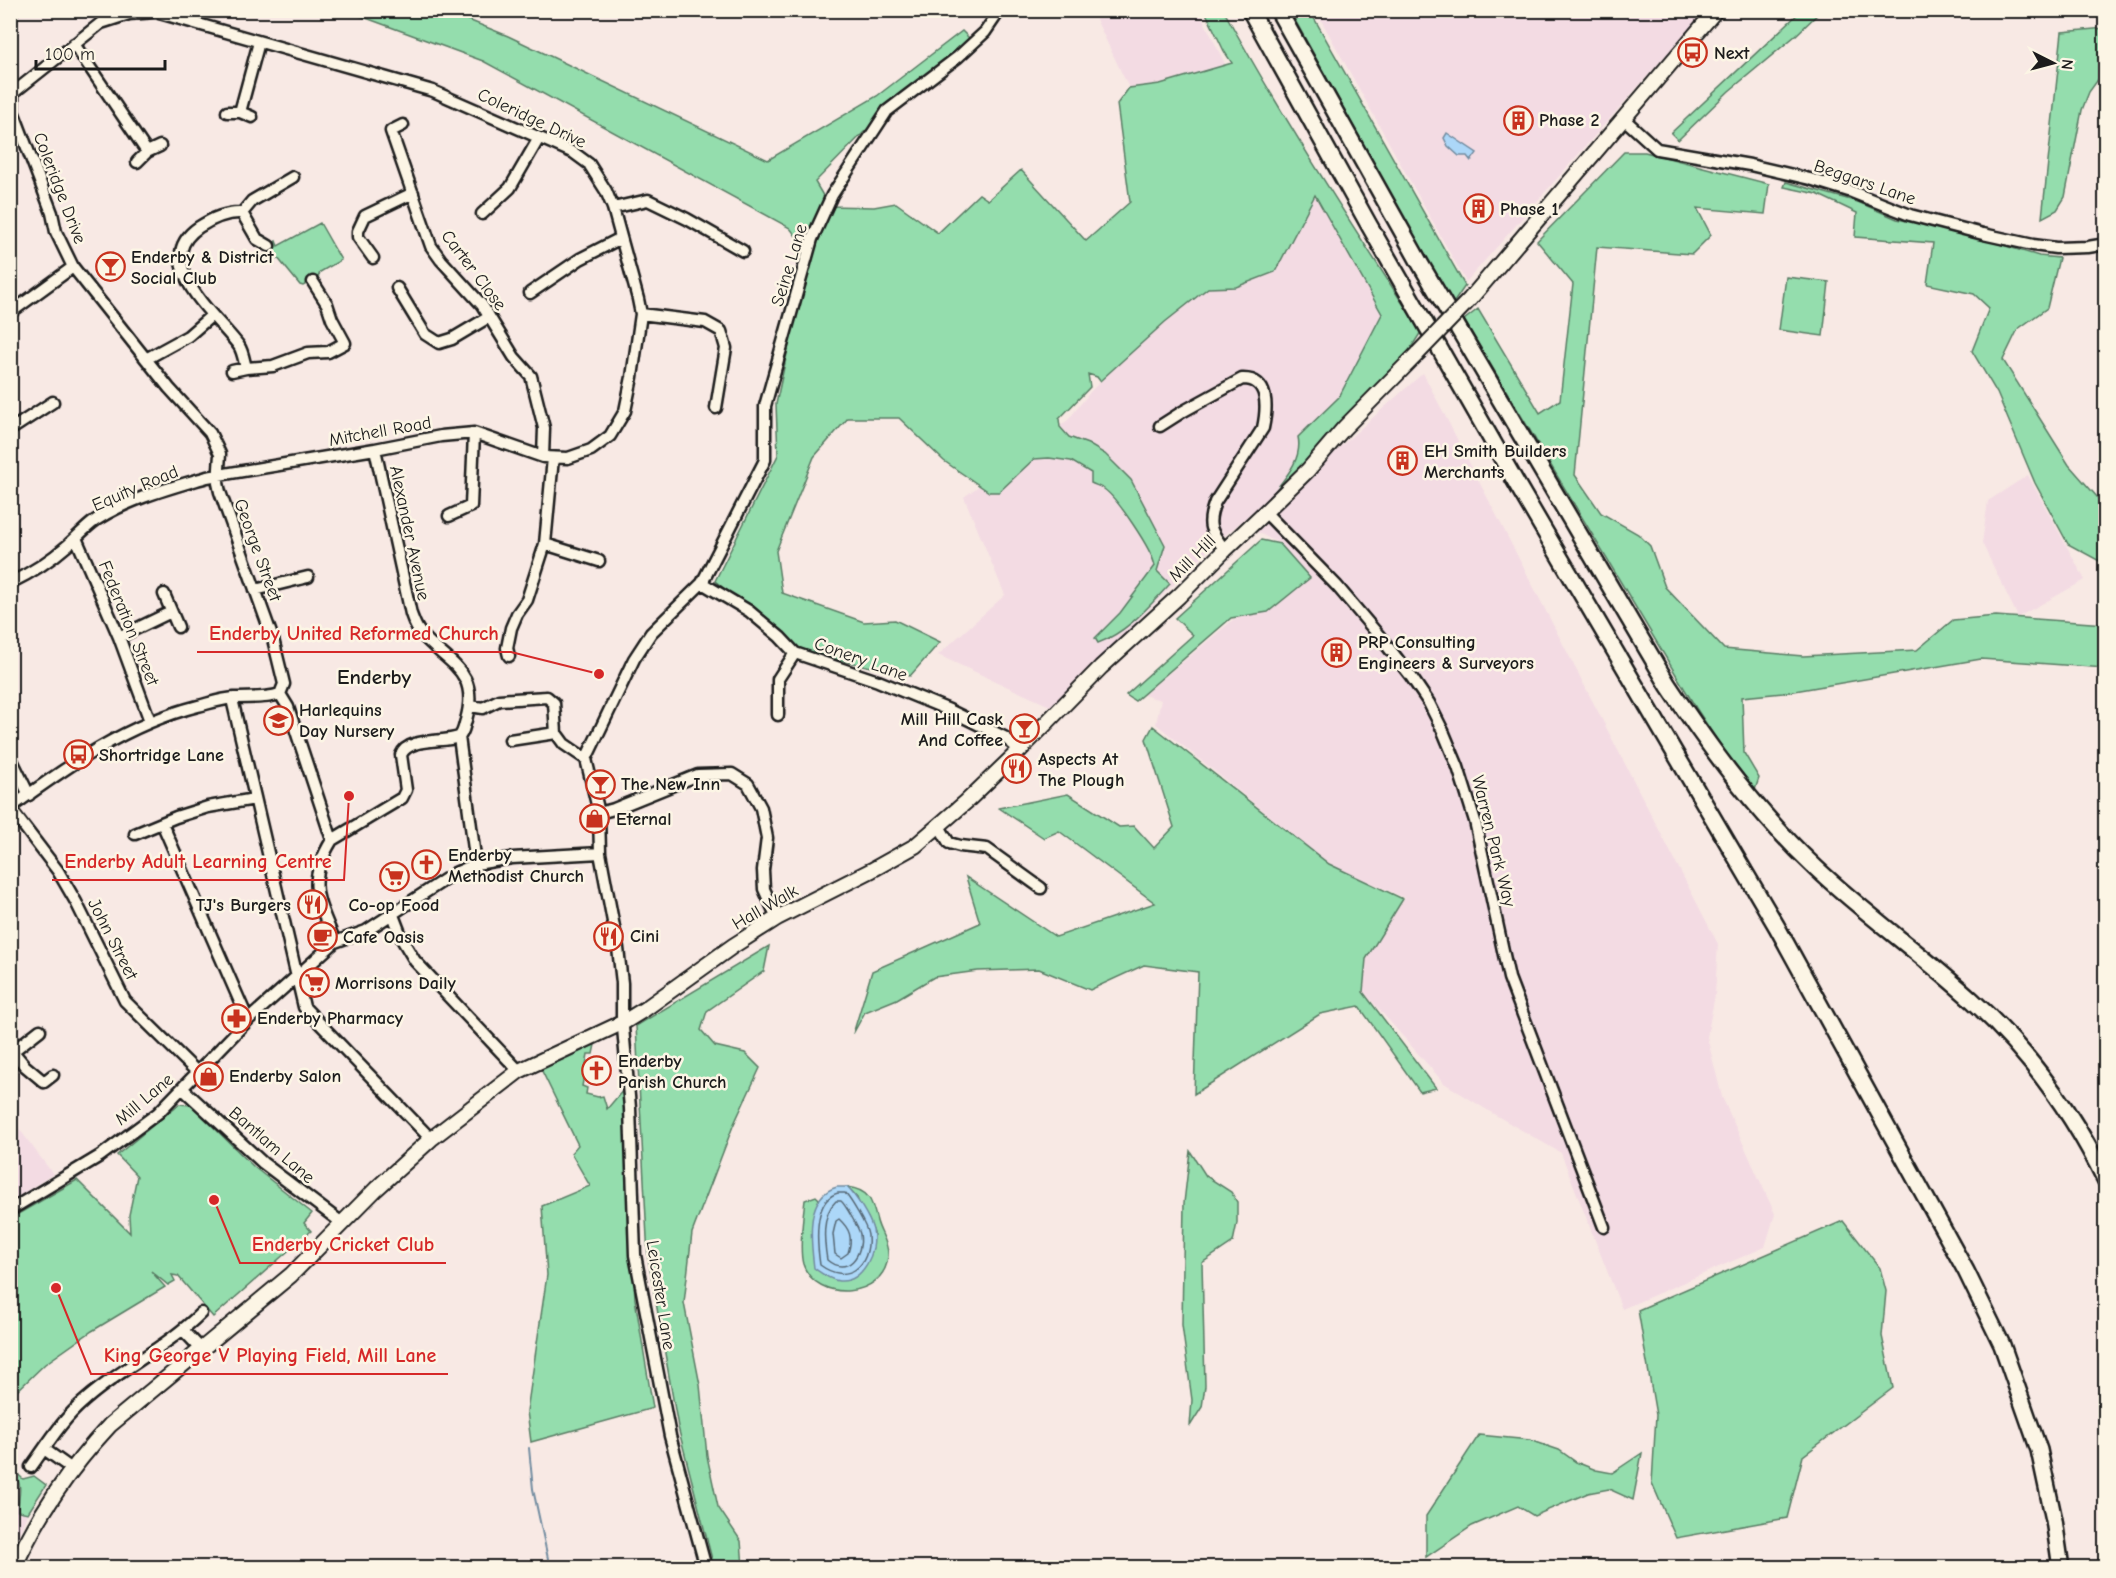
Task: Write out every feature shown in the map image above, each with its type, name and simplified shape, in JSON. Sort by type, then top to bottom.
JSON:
[{"type":"highway","points":[[1250,10],[1518,486],[1777,927],[1966,1271],[2002,1345],[2040,1450],[2061,1568]]},
{"type":"highway","points":[[1278,10],[1444,306],[1668,685],[1702,736],[1756,805],[1815,868],[1953,983],[2003,1030],[2037,1070],[2067,1112],[2106,1181]]},
{"type":"main road","name":"Mill Hill","points":[[935,829],[1020,750],[1101,667],[1179,596],[1308,470],[1344,428],[1470,299],[1716,10]]},
{"type":"main road","name":"Hall Walk","points":[[14,1568],[26,1540],[55,1491],[110,1425],[291,1275],[376,1189],[431,1139],[519,1071],[624,1022],[777,918],[915,846],[935,829]]},
{"type":"street","name":"Seine Lane","points":[[586,759],[634,658],[651,633],[702,583],[765,460],[765,406],[815,233],[826,208],[887,111],[958,57],[985,32],[1000,10]]},
{"type":"street","name":"Coleridge Drive","points":[[219,475],[220,454],[210,433],[169,388],[74,267],[56,232],[52,213],[13,111],[12,92],[100,23],[129,14],[156,12],[433,91],[574,153],[588,164],[606,191],[613,208],[641,314]]},
{"type":"street","points":[[240,112],[259,42]]},
{"type":"street","points":[[75,44],[147,152]]},
{"type":"street","points":[[227,112],[240,112],[252,117]]},
{"type":"street","name":"Beggars Lane","points":[[1624,119],[1657,149],[1750,165],[1810,179],[1852,192],[1910,215],[1972,232],[2056,248],[2106,244]]},
{"type":"street","name":"Carter Close","points":[[403,125],[391,131],[431,246],[482,305],[514,357],[531,376],[544,428],[548,458],[545,544],[527,600],[511,628],[507,648],[508,656]]},
{"type":"street","points":[[482,214],[510,188],[538,138]]},
{"type":"street","points":[[137,162],[147,152],[160,146]]},
{"type":"street","points":[[242,213],[252,201],[293,177]]},
{"type":"street","points":[[373,258],[358,237],[358,231],[365,216],[413,193]]},
{"type":"street","points":[[613,208],[648,200],[743,251]]},
{"type":"street","points":[[242,213],[231,212],[204,224],[190,233],[181,252],[182,273],[211,316],[241,348],[246,368]]},
{"type":"street","points":[[242,213],[257,239],[272,247]]},
{"type":"street","points":[[532,287],[621,238]]},
{"type":"street","points":[[10,313],[74,267]]},
{"type":"street","points":[[232,371],[273,366],[308,353],[328,352],[345,343],[327,304],[311,282]]},
{"type":"street","points":[[397,288],[425,334],[439,343],[452,339],[489,317]]},
{"type":"street","points":[[548,458],[568,458],[591,450],[610,436],[625,411],[641,314],[705,322],[721,331],[726,348],[717,408]]},
{"type":"street","points":[[146,359],[188,336],[211,316]]},
{"type":"street","points":[[1160,426],[1191,406],[1242,379],[1254,380],[1263,388],[1266,401],[1263,428],[1210,513],[1211,530],[1225,549]]},
{"type":"street","points":[[10,430],[53,402]]},
{"type":"street","points":[[449,516],[476,508],[474,433]]},
{"type":"street","name":"Mitchell Road","points":[[219,475],[375,450],[441,436],[474,433],[548,458]]},
{"type":"street","name":"Alexander Avenue","points":[[375,450],[411,614],[418,629],[459,668],[468,690],[470,706]]},
{"type":"street","name":"Equity Road","points":[[10,583],[38,567],[93,522],[133,502],[219,475]]},
{"type":"street","name":"George Street","points":[[219,475],[220,492],[273,639],[284,684],[280,694],[288,707],[332,840]]},
{"type":"street","name":"Warren Park Way","points":[[1265,512],[1337,586],[1381,638],[1429,703],[1443,731],[1458,767],[1475,821],[1509,978],[1605,1227]]},
{"type":"street","name":"Federation Street","points":[[76,538],[119,637],[150,721]]},
{"type":"street","points":[[545,544],[599,561]]},
{"type":"street","points":[[255,590],[308,577]]},
{"type":"street","name":"Conery Lane","points":[[702,583],[748,611],[780,637],[795,653],[878,681],[950,710],[1004,737],[1020,750]]},
{"type":"street","points":[[164,594],[178,627]]},
{"type":"street","points":[[119,637],[171,612]]},
{"type":"street","points":[[778,715],[778,679],[795,653]]},
{"type":"street","points":[[497,687],[499,700]]},
{"type":"street","points":[[10,808],[57,773],[150,721],[198,706],[232,699],[280,694]]},
{"type":"street","points":[[586,759],[564,744],[556,733],[554,704],[550,698],[499,700],[483,708],[470,706],[463,733],[456,738],[406,746],[401,755],[405,795],[332,840],[320,863],[315,885],[318,899],[335,942],[366,931],[455,873],[477,864],[512,858],[600,853]]},
{"type":"street","points":[[232,699],[304,1007],[431,1139]]},
{"type":"street","points":[[510,740],[556,733]]},
{"type":"street","points":[[456,738],[477,864]]},
{"type":"street","points":[[10,756],[29,795]]},
{"type":"street","name":"Leicester Lane","points":[[586,759],[599,813],[600,853],[618,948],[622,983],[631,1120],[635,1255],[668,1426],[705,1568]]},
{"type":"street","points":[[599,813],[698,775],[732,774],[748,784],[761,808],[767,838],[763,870],[765,889],[777,918]]},
{"type":"street","points":[[135,834],[208,807],[255,799]]},
{"type":"street","name":"John Street","points":[[10,808],[58,872],[76,902],[125,1001],[198,1073]]},
{"type":"street","points":[[162,823],[248,1020]]},
{"type":"street","points":[[935,829],[949,843],[987,849],[1041,888]]},
{"type":"street","points":[[393,915],[403,941],[416,961],[519,1071]]},
{"type":"street","name":"Mill Lane","points":[[10,1210],[100,1156],[158,1113],[248,1020],[335,942]]},
{"type":"street","points":[[40,1030],[12,1050],[44,1082],[53,1075]]},
{"type":"street","name":"Bantlam Lane","points":[[183,1089],[262,1163],[342,1223]]},
{"type":"street","points":[[31,1467],[82,1402],[183,1330],[201,1312]]},
{"type":"street","points":[[183,1330],[201,1349]]},
{"type":"street","points":[[44,1449],[72,1469]]},
{"type":"shaded area","points":[[1696,10],[1701,15],[1466,282],[1316,11]]},
{"type":"shaded area","points":[[1092,11],[1199,11],[1231,76],[1129,88]]},
{"type":"shaded area","points":[[1315,195],[1382,313],[1339,397],[1298,437],[1300,447],[1291,470],[1271,496],[1209,549],[1052,707],[938,655],[1005,595],[964,497],[1068,420],[1091,391],[1122,360],[1208,288],[1237,287],[1275,272]]},
{"type":"shaded area","points":[[1423,373],[1718,944],[1715,995],[1707,1037],[1722,1097],[1775,1214],[1765,1247],[1622,1309],[1561,1153],[1444,1083],[1362,990],[1364,959],[1405,898],[1329,864],[1156,724],[1161,700],[1143,695],[1234,619],[1269,611],[1309,578],[1280,544],[1255,531],[1341,446]]},
{"type":"shaded area","points":[[2028,475],[2085,580],[2018,617],[1982,543],[1988,501]]},
{"type":"shaded area","points":[[11,1118],[53,1174],[10,1201]]},
{"type":"shaded area","points":[[11,1467],[23,1479],[34,1476],[46,1485],[28,1513],[11,1550]]},
{"type":"green space","points":[[347,11],[446,11],[508,36],[768,160],[877,96],[962,31],[970,39],[863,133],[815,182],[829,206],[874,207],[896,203],[938,233],[979,194],[988,200],[1021,170],[1086,241],[1130,202],[1117,104],[1129,88],[1160,84],[1232,63],[1205,11],[1224,11],[1295,133],[1421,332],[1407,354],[1271,496],[1287,476],[1295,461],[1298,454],[1298,437],[1339,397],[1382,314],[1315,195],[1275,272],[1236,287],[1208,288],[1165,322],[1100,381],[1097,377],[1088,374],[1090,387],[1059,419],[1060,427],[1069,437],[1105,454],[1131,480],[1165,545],[1157,571],[1170,584],[1128,626],[1098,643],[1095,638],[1120,613],[1155,566],[1141,537],[1117,503],[1104,489],[1091,483],[1091,473],[1071,461],[1049,458],[1034,459],[999,492],[989,492],[944,461],[899,418],[848,418],[814,457],[776,551],[782,593],[864,622],[895,620],[940,642],[910,676],[801,651],[715,581],[778,455],[776,404],[809,253],[790,228],[483,61]]},
{"type":"green space","points":[[1290,11],[1310,11],[1465,286],[1452,305]]},
{"type":"green space","points":[[1801,11],[1821,11],[1795,36],[1729,91],[1678,140],[1671,133]]},
{"type":"green space","points":[[2105,28],[2105,70],[2089,92],[2082,110],[2065,197],[2057,210],[2042,218],[2062,32]]},
{"type":"green space","points":[[1624,152],[1645,152],[1769,184],[1765,214],[1697,208],[1711,235],[1692,254],[1597,247],[1575,475],[1601,513],[1638,534],[1650,546],[1665,587],[1724,649],[1803,656],[1917,650],[1953,620],[1996,616],[2105,624],[2105,668],[1981,659],[1783,693],[1742,697],[1744,753],[1759,778],[1755,790],[1721,746],[1696,708],[1464,320],[1478,309],[1540,413],[1560,400],[1573,284],[1537,241]]},
{"type":"green space","points":[[1786,182],[1858,202],[1897,219],[1952,230],[2039,256],[2059,258],[2047,308],[2018,329],[2003,360],[2069,465],[2105,506],[2105,564],[2068,544],[2035,483],[1997,393],[1972,351],[1989,308],[1974,294],[1927,284],[1933,243],[1855,237],[1857,213],[1817,194],[1784,187]]},
{"type":"green space","points":[[320,223],[341,260],[320,272],[318,278],[303,286],[277,257],[271,255],[269,246],[276,241],[278,246]]},
{"type":"green space","points":[[1786,277],[1829,282],[1823,336],[1779,330]]},
{"type":"green space","points":[[1261,540],[1280,544],[1310,578],[1268,612],[1231,618],[1135,701],[1126,695],[1193,635],[1175,618]]},
{"type":"green space","points":[[1153,726],[1329,864],[1403,899],[1366,959],[1363,992],[1436,1088],[1420,1092],[1359,1006],[1320,1014],[1194,1094],[1198,972],[1144,965],[1090,990],[1039,969],[978,971],[934,977],[897,999],[865,1012],[853,1034],[872,971],[980,923],[966,877],[1056,937],[1155,903],[1059,831],[1044,838],[999,808],[1068,794],[1119,827],[1134,826],[1154,848],[1174,827],[1146,739]]},
{"type":"green space","points":[[769,946],[764,971],[707,1011],[701,1030],[715,1046],[745,1053],[760,1068],[733,1126],[692,1233],[684,1303],[700,1385],[707,1456],[718,1507],[741,1541],[743,1567],[714,1567],[678,1427],[648,1257],[636,1026]]},
{"type":"green space","points":[[596,1040],[593,1054],[588,1054],[582,1086],[587,1088],[586,1094],[603,1096],[607,1109],[624,1089],[635,1299],[653,1408],[531,1442],[527,1411],[547,1275],[542,1206],[590,1186],[571,1153],[578,1145],[541,1069]]},
{"type":"green space","points":[[179,1104],[191,1105],[254,1167],[312,1213],[304,1223],[311,1231],[213,1317],[178,1276],[172,1275],[175,1281],[168,1285],[151,1271],[165,1287],[92,1331],[45,1364],[17,1391],[10,1386],[11,1218],[77,1180],[130,1233],[129,1215],[137,1176],[117,1155]]},
{"type":"green space","points":[[1190,1151],[1206,1176],[1231,1192],[1237,1202],[1237,1223],[1233,1242],[1202,1263],[1205,1386],[1202,1407],[1190,1426],[1192,1400],[1182,1325],[1184,1203]]},
{"type":"green space","points":[[847,1187],[861,1191],[869,1198],[888,1251],[884,1270],[875,1281],[863,1288],[849,1291],[835,1290],[821,1285],[810,1277],[803,1264],[801,1250],[805,1200],[816,1196],[819,1199],[816,1208],[872,1252],[874,1233],[857,1198]]},
{"type":"green space","points":[[1843,1221],[1880,1268],[1886,1291],[1882,1336],[1893,1388],[1803,1456],[1787,1518],[1676,1538],[1652,1483],[1656,1415],[1638,1310]]},
{"type":"green space","points":[[1479,1435],[1530,1440],[1559,1450],[1576,1462],[1596,1470],[1612,1473],[1642,1453],[1633,1500],[1609,1489],[1588,1493],[1534,1516],[1518,1506],[1472,1526],[1426,1557],[1426,1516]]},
{"type":"green space","points":[[10,1467],[23,1479],[34,1476],[46,1485],[28,1513],[18,1511],[20,1490],[18,1480]]},
{"type":"water","points":[[1447,133],[1477,153],[1471,161],[1467,156],[1459,156],[1448,146],[1444,138]]},
{"type":"water","points":[[837,1187],[847,1187],[862,1207],[869,1219],[874,1238],[871,1256],[862,1271],[855,1277],[839,1281],[829,1278],[814,1268],[811,1233],[814,1210],[819,1200],[826,1192]]},
{"type":"waterway","points":[[529,1448],[533,1489],[550,1568]]},
{"type":"place","name":"Next","points":[[1693,53]]},
{"type":"place","name":"Phase 2","points":[[1518,120]]},
{"type":"place","name":"Phase 1","points":[[1479,209]]},
{"type":"place","name":"Enderby & District Social Club","points":[[110,267]]},
{"type":"place","name":"EH Smith Builders Merchants","points":[[1403,461]]},
{"type":"place","name":"PRP Consulting Engineers & Surveyors","points":[[1337,652]]},
{"type":"place","name":"Enderby United Reformed Church","points":[[599,674]]},
{"type":"place","name":"Harlequins Day Nursery","points":[[278,720]]},
{"type":"place","name":"Mill Hill Cask And Coffee","points":[[1024,729]]},
{"type":"place","name":"Shortridge Lane","points":[[78,755]]},
{"type":"place","name":"Aspects At The Plough","points":[[1017,769]]},
{"type":"place","name":"The New Inn","points":[[600,784]]},
{"type":"place","name":"Enderby Adult Learning Centre","points":[[349,796]]},
{"type":"place","name":"Eternal","points":[[595,819]]},
{"type":"place","name":"Enderby Methodist Church","points":[[427,865]]},
{"type":"place","name":"Co-op Food","points":[[394,876]]},
{"type":"place","name":"TJ's Burgers","points":[[312,905]]},
{"type":"place","name":"Cini","points":[[609,936]]},
{"type":"place","name":"Cafe Oasis","points":[[322,937]]},
{"type":"place","name":"Morrisons Daily","points":[[314,983]]},
{"type":"place","name":"Enderby Pharmacy","points":[[236,1018]]},
{"type":"place","name":"Enderby Parish Church","points":[[597,1071]]},
{"type":"place","name":"Enderby Salon","points":[[208,1076]]},
{"type":"place","name":"Enderby Cricket Club","points":[[214,1200]]},
{"type":"place","name":"King George V Playing Field, Mill Lane","points":[[56,1288]]},
{"type":"district","name":"Enderby","points":[[374,677]]}]
